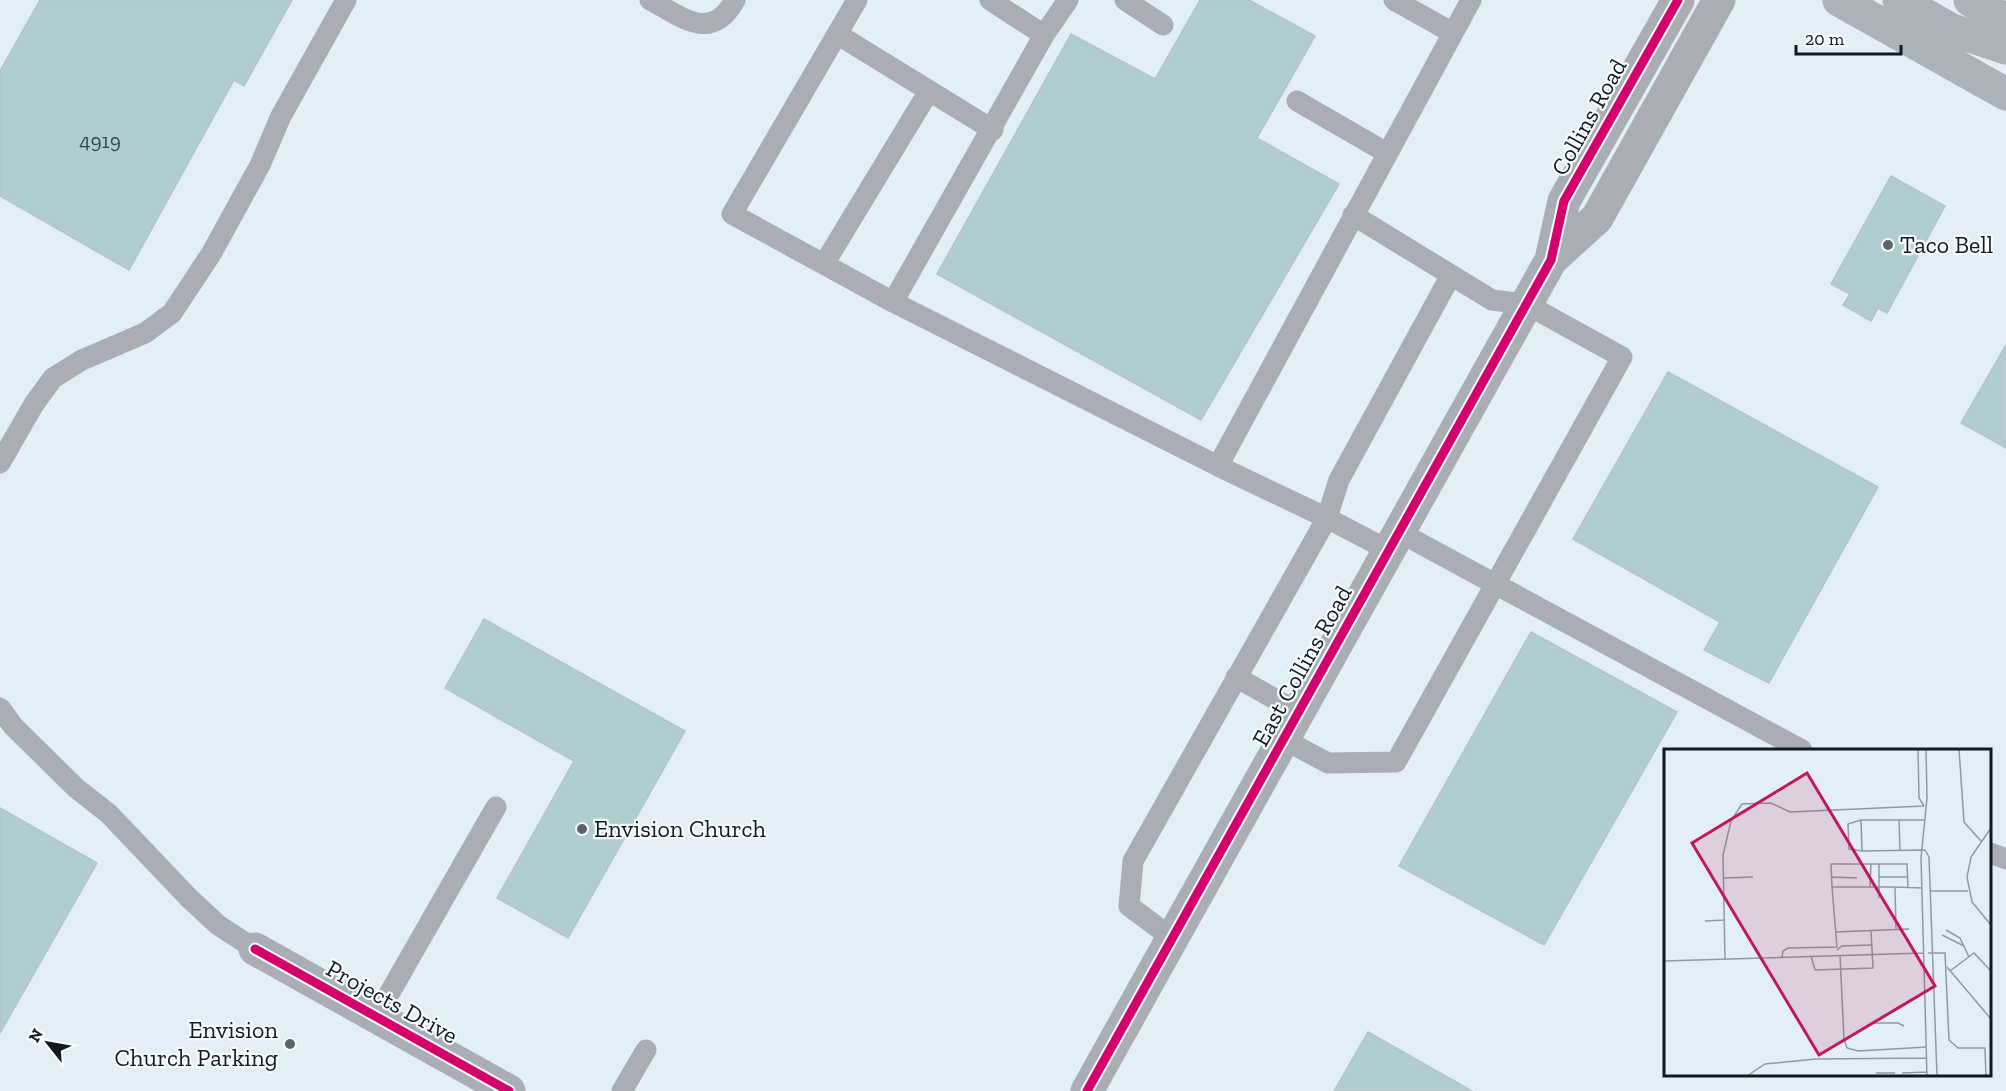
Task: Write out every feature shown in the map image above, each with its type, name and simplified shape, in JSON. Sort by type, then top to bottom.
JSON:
[{"type":"main road","points":[[1839,0],[2006,94]]},
{"type":"main road","points":[[1899,0],[1952,30],[2006,48]]},
{"type":"main road","points":[[1970,0],[2006,20]]},
{"type":"street","name":"Collins Road","points":[[1551,260],[1564,201],[1678,0]]},
{"type":"street","points":[[1551,260],[1597,218],[1719,0]]},
{"type":"street","name":"East Collins Road","points":[[1087,1091],[1551,260]]},
{"type":"street","name":"Projects Drive","points":[[255,949],[509,1091]]},
{"type":"lane","points":[[0,463],[34,404],[53,378],[82,360],[145,333],[172,313],[211,254],[260,165],[281,116],[346,0]]},
{"type":"lane","points":[[650,0],[697,25],[714,22],[735,0]]},
{"type":"lane","points":[[857,0],[732,214],[894,302],[1218,466],[1327,518],[1394,541],[1496,583],[1800,749]]},
{"type":"lane","points":[[990,0],[1044,35]]},
{"type":"lane","points":[[894,302],[993,130],[1044,35],[1068,0]]},
{"type":"lane","points":[[1125,0],[1163,25]]},
{"type":"lane","points":[[1394,0],[1453,33]]},
{"type":"lane","points":[[1218,466],[1471,0]]},
{"type":"lane","points":[[837,34],[993,130]]},
{"type":"lane","points":[[824,264],[929,91]]},
{"type":"lane","points":[[1297,101],[1387,153]]},
{"type":"lane","points":[[1236,677],[1291,725],[1328,763],[1396,762],[1622,357],[1526,304],[1492,300],[1353,215]]},
{"type":"lane","points":[[1172,938],[1129,906],[1133,861],[1327,518],[1339,480],[1451,275]]},
{"type":"lane","points":[[0,708],[13,726],[76,788],[109,813],[189,898],[218,925],[255,949]]},
{"type":"lane","points":[[376,1015],[496,807]]},
{"type":"lane","points":[[1991,854],[2006,860]]},
{"type":"lane","points":[[622,1091],[646,1050]]},
{"type":"building","points":[[40,0],[292,0],[244,86],[234,80],[129,270],[0,196],[0,71]]},
{"type":"building","points":[[1200,0],[1249,0],[1315,36],[1257,138],[1339,184],[1201,420],[937,274],[1071,34],[1155,79]]},
{"type":"building","name":"Taco Bell","points":[[1891,176],[1945,206],[1887,313],[1878,308],[1871,321],[1843,305],[1850,294],[1831,284]]},
{"type":"building","points":[[2006,345],[2006,448],[1961,423]]},
{"type":"building","points":[[1668,372],[1878,487],[1769,683],[1704,650],[1720,622],[1573,539]]},
{"type":"building","name":"Envision Church","points":[[484,619],[685,731],[568,938],[497,898],[574,761],[445,688]]},
{"type":"building","points":[[1531,632],[1677,712],[1544,945],[1399,866]]},
{"type":"building","points":[[0,808],[97,863],[0,1033]]},
{"type":"building","points":[[1368,1032],[1472,1091],[1334,1091]]},
{"type":"cycle path","points":[[1087,1091],[1551,260],[1564,201],[1678,0]]},
{"type":"cycle path","points":[[255,949],[509,1091]]},
{"type":"place","name":"Taco Bell","points":[[1888,245]]},
{"type":"place","name":"Envision Church","points":[[582,829]]},
{"type":"place","name":"Envision Church Parking","points":[[290,1044]]}]
